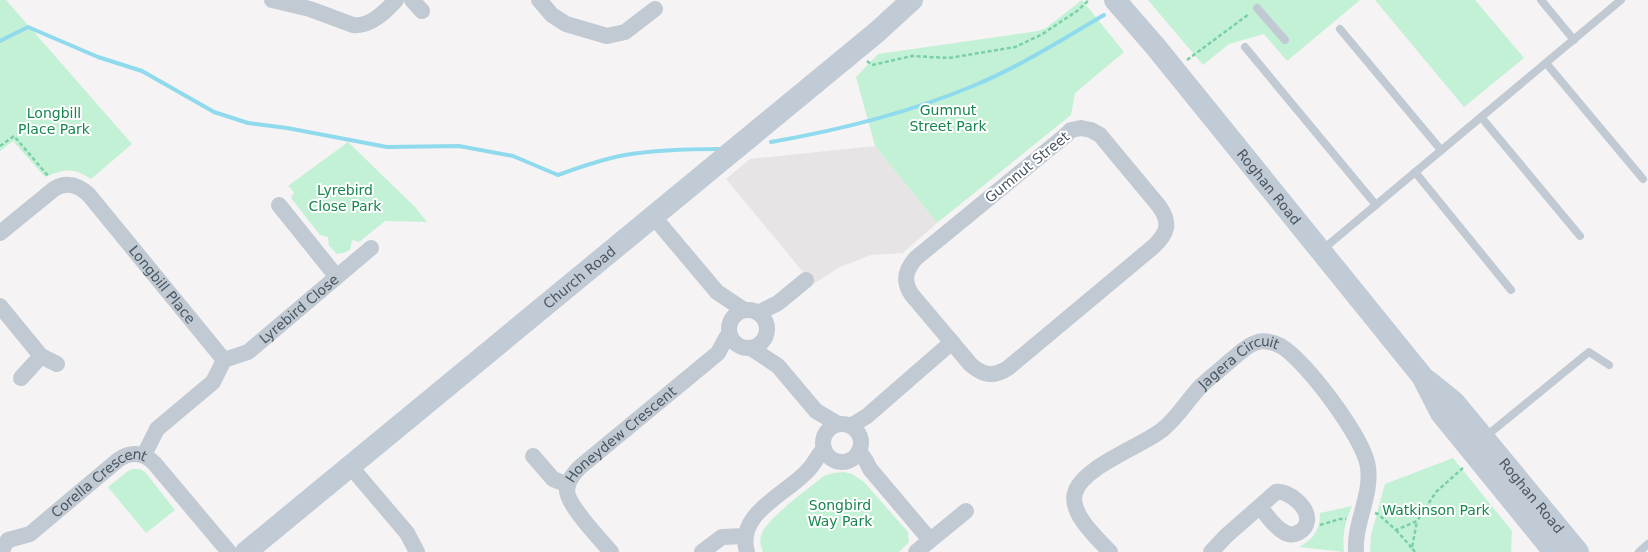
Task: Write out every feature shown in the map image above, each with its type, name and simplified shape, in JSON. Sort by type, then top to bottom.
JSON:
[{"type":"street","points":[[272,0],[297,3],[358,26],[370,22],[396,0]]},
{"type":"street","points":[[539,0],[552,14],[566,24],[607,36],[619,35],[625,32],[656,3]]},
{"type":"street","name":"Church Road","points":[[246,552],[877,32],[912,0]]},
{"type":"street","name":"Roghan Road","points":[[1115,0],[1155,46],[1422,376],[1454,402],[1474,450],[1560,549]]},
{"type":"street","name":"Gumnut Street","points":[[1081,128],[1096,132],[1105,140],[1162,211],[1167,223],[1163,236],[1153,248],[1002,372],[990,375],[976,370],[952,342],[908,290],[905,278],[908,268],[916,258],[1071,130],[1081,128]]},
{"type":"street","name":"Longbill Place","points":[[58,186],[71,184],[89,195],[224,360]]},
{"type":"street","points":[[0,233],[58,186]]},
{"type":"street","points":[[279,205],[336,276]]},
{"type":"street","points":[[653,216],[717,292],[758,321],[778,366]]},
{"type":"street","name":"Lyrebird Close","points":[[224,360],[248,352],[370,248]]},
{"type":"street","points":[[758,321],[806,280]]},
{"type":"street","points":[[717,292],[737,338],[778,366],[816,411],[849,428],[860,438],[855,455],[841,462],[827,447],[816,411]]},
{"type":"street","points":[[0,306],[42,356],[57,364]]},
{"type":"street","points":[[737,338],[733,316],[758,321]]},
{"type":"street","points":[[737,338],[762,343],[758,321]]},
{"type":"street","name":"Honeydew Crescent","points":[[611,552],[572,504],[568,494],[568,485],[576,471],[718,353],[732,350],[737,338]]},
{"type":"street","name":"Jagera Circuit","points":[[1110,552],[1076,511],[1073,499],[1078,485],[1105,462],[1161,431],[1205,382],[1250,345],[1262,341],[1276,344],[1296,359],[1341,414],[1366,455],[1369,473],[1368,485],[1356,533],[1356,552]]},
{"type":"street","points":[[702,552],[722,537],[731,535],[746,544],[749,525],[755,516],[810,468],[826,463],[828,429],[849,428],[867,416],[952,342]]},
{"type":"street","points":[[22,378],[42,356]]},
{"type":"street","points":[[144,455],[157,429],[213,382],[224,360]]},
{"type":"street","name":"Corella Crescent","points":[[4,540],[30,534],[123,457],[133,454],[144,455],[155,464],[229,552]]},
{"type":"street","points":[[855,455],[866,460],[870,469],[930,540]]},
{"type":"street","points":[[533,456],[553,479],[568,485]]},
{"type":"street","points":[[350,466],[407,533],[417,552]]},
{"type":"street","points":[[1211,552],[1226,536],[1276,492],[1285,492],[1290,496],[1304,509],[1308,519],[1300,532],[1291,535],[1287,534],[1278,528],[1260,507]]},
{"type":"street","points":[[916,552],[966,511]]},
{"type":"lane","points":[[1541,0],[1574,40]]},
{"type":"lane","points":[[1320,251],[1622,0]]},
{"type":"lane","points":[[1258,8],[1285,40]]},
{"type":"lane","points":[[1340,28],[1441,150]]},
{"type":"lane","points":[[1245,47],[1376,205]]},
{"type":"lane","points":[[1546,63],[1643,179]]},
{"type":"lane","points":[[1481,117],[1580,236]]},
{"type":"lane","points":[[1414,172],[1511,290]]},
{"type":"lane","points":[[1474,450],[1508,417],[1588,352],[1609,365]]},
{"type":"lane","points":[[1639,552],[1648,544]]},
{"type":"path","points":[[864,59],[872,65],[912,56],[949,58],[1015,47],[1041,35],[1077,11],[1089,0]]},
{"type":"path","points":[[1187,60],[1258,8]]},
{"type":"path","points":[[0,146],[14,136],[58,186]]},
{"type":"path","points":[[1412,548],[1417,521],[1436,492],[1474,450]]},
{"type":"path","points":[[1370,512],[1378,514],[1396,530],[1415,552]]},
{"type":"path","points":[[1306,523],[1320,525],[1340,519],[1350,520]]},
{"type":"path","points":[[1396,530],[1417,521]]},
{"type":"shaded area","points":[[875,146],[937,223],[903,253],[871,255],[840,267],[813,284],[726,179],[750,159]]},
{"type":"green space","name":"Longbill Place Park","points":[[0,0],[6,0],[132,144],[91,179],[79,172],[68,170],[45,177],[13,141],[0,151]]},
{"type":"green space","name":"Gumnut Street Park","points":[[1082,0],[1124,52],[1075,93],[1071,115],[937,223],[875,146],[856,77],[878,54],[1038,31],[1046,28]]},
{"type":"green space","points":[[1148,0],[1360,0],[1287,61],[1264,34],[1229,44],[1203,65]]},
{"type":"green space","points":[[1375,0],[1475,0],[1524,58],[1464,107]]},
{"type":"green space","name":"Lyrebird Close Park","points":[[348,142],[415,207],[427,222],[385,221],[359,242],[352,240],[350,250],[337,254],[329,246],[328,237],[320,235],[291,198],[294,192],[288,186]]},
{"type":"green space","name":"Watkinson Park","points":[[1453,458],[1512,531],[1511,552],[1370,552],[1371,535],[1385,484]]},
{"type":"green space","points":[[133,469],[140,469],[145,472],[175,510],[146,533],[108,487]]},
{"type":"green space","name":"Songbird Way Park","points":[[844,472],[852,474],[864,482],[908,532],[909,542],[899,552],[763,552],[760,542],[761,536],[772,519],[824,476]]},
{"type":"green space","points":[[1352,506],[1343,540],[1344,552],[1299,547],[1309,541],[1315,533],[1319,524],[1320,513]]},
{"type":"waterway","points":[[771,142],[874,120],[948,96],[973,86],[1040,53],[1104,15]]},
{"type":"waterway","points":[[0,41],[28,27],[98,57],[142,71],[214,112],[248,123],[287,128],[387,147],[459,146],[513,156],[558,175],[599,161],[625,155],[672,150],[719,149]]}]
